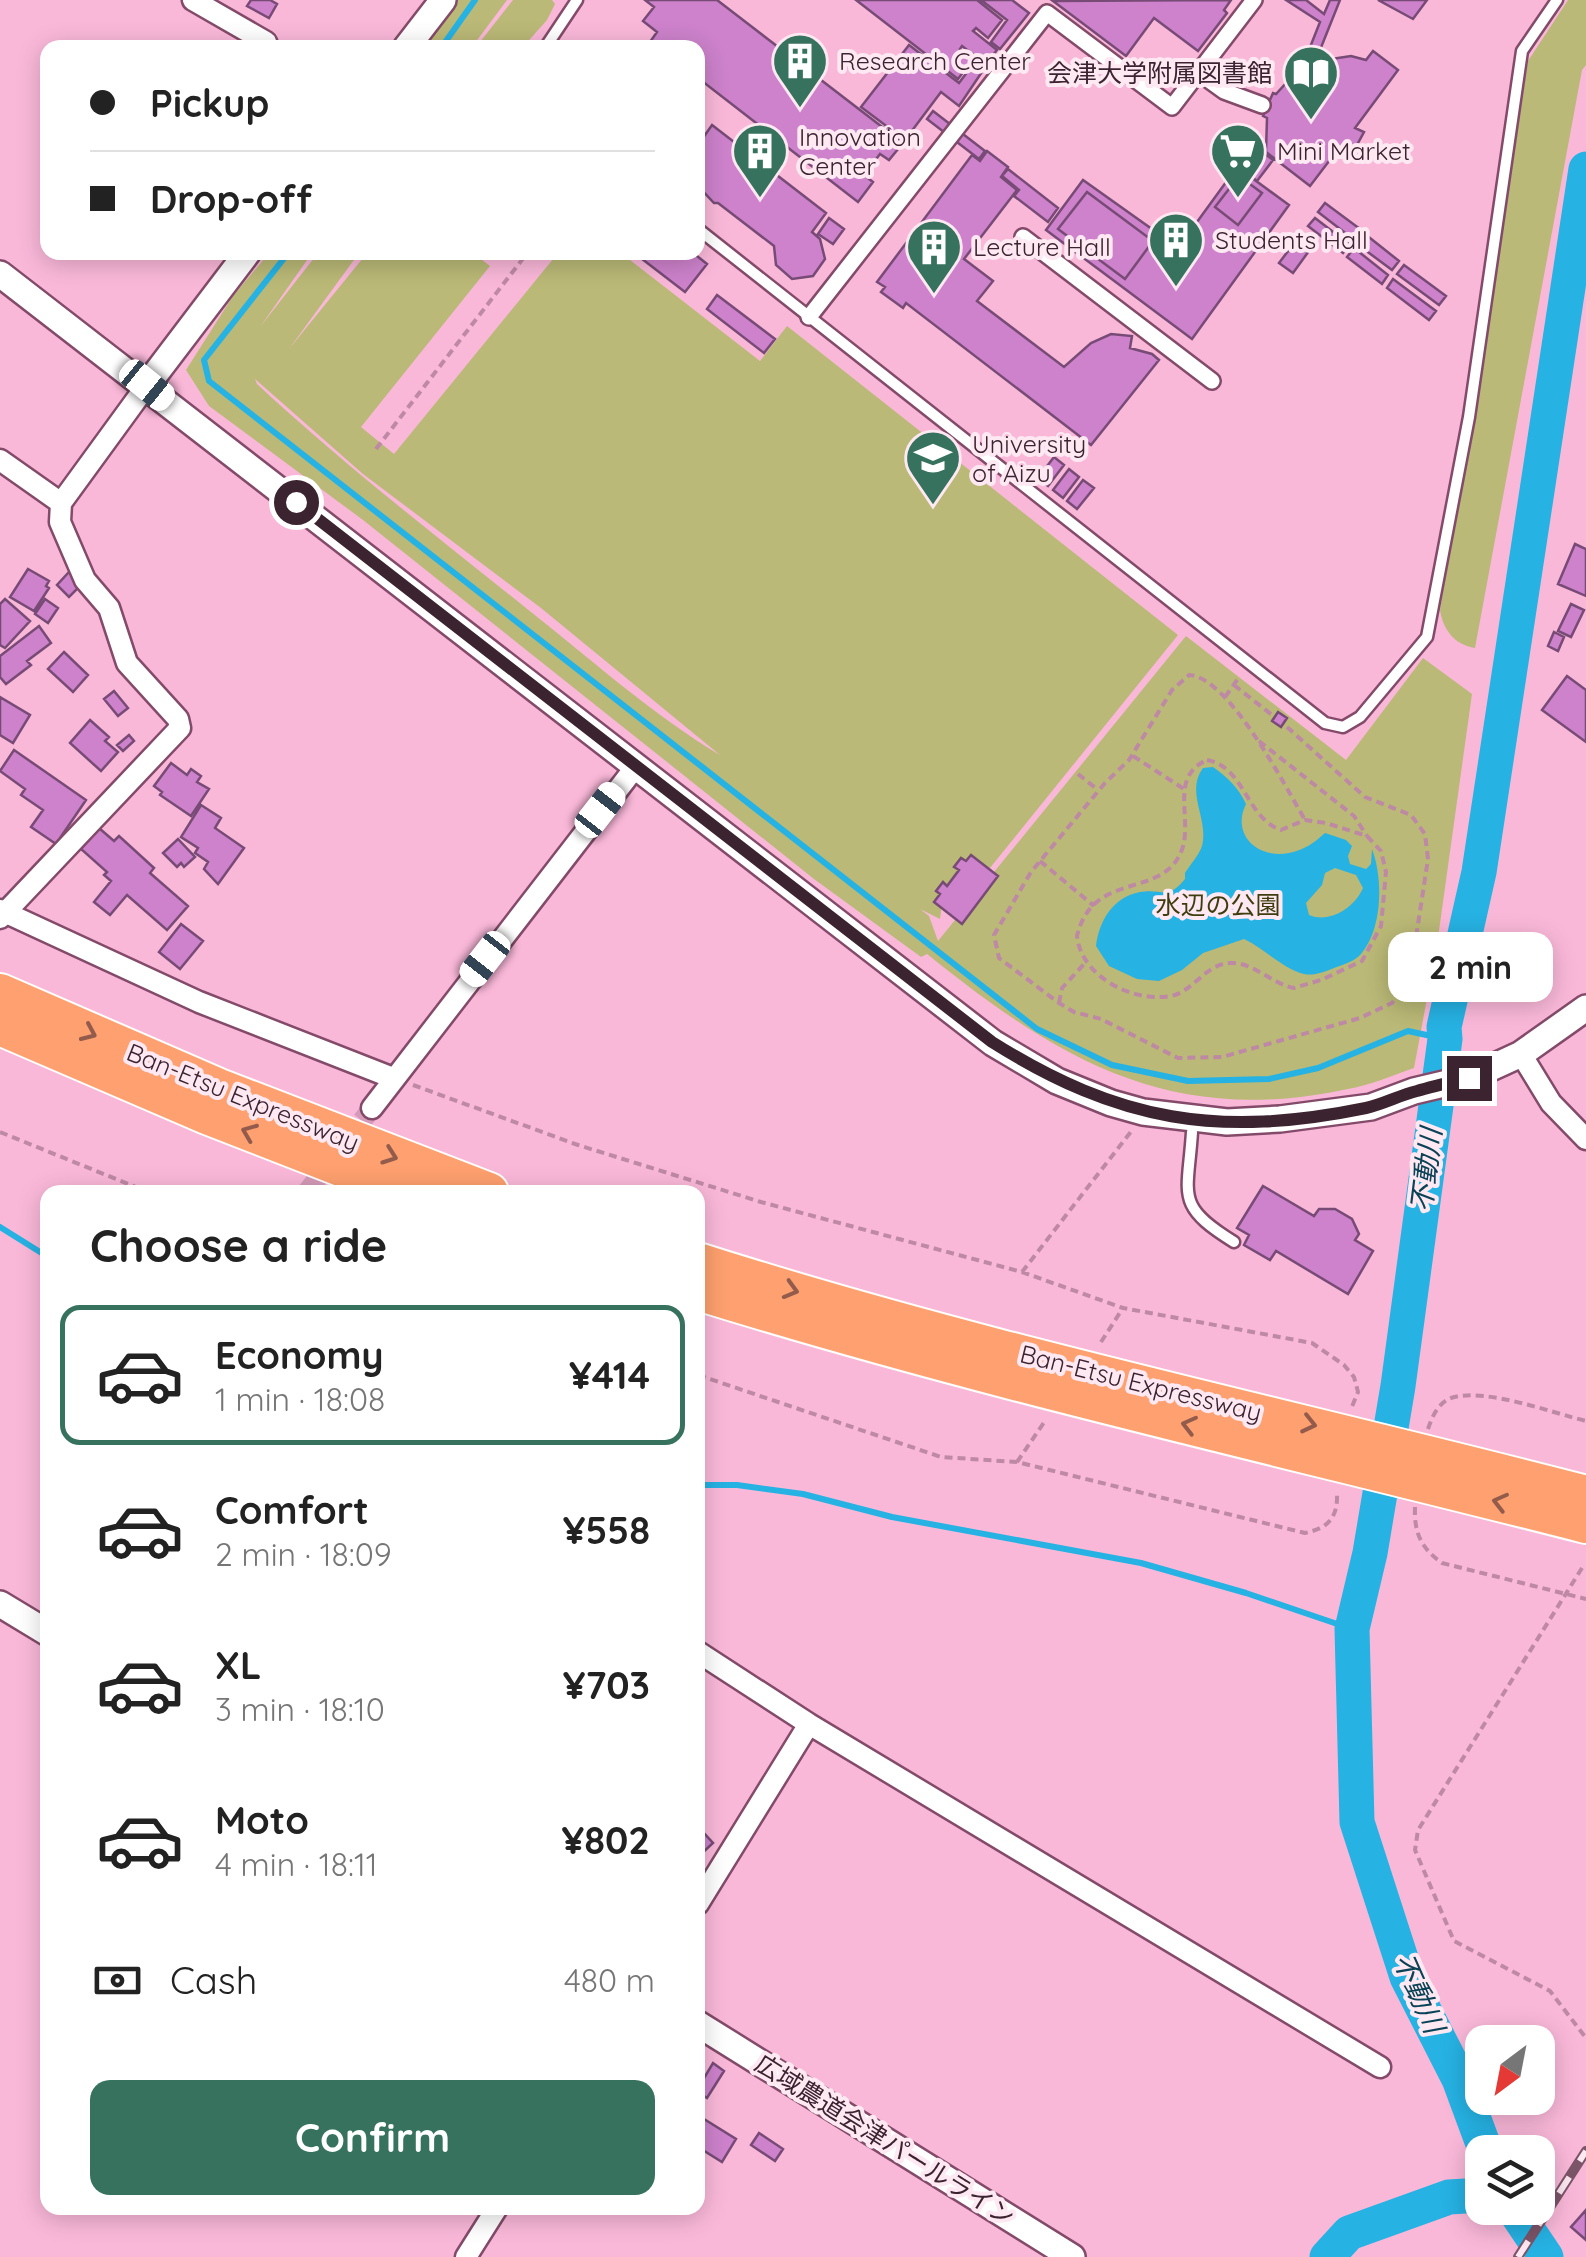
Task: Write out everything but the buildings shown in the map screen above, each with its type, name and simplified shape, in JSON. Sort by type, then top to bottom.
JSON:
[{"type":"highway","name":"Ban-Etsu Expressway","points":[[0,993],[219,1088],[471,1185]]},
{"type":"highway","name":"Ban-Etsu Expressway","points":[[0,1026],[207,1116],[387,1185]]},
{"type":"highway","name":"Ban-Etsu Expressway","points":[[705,1264],[1348,1449]]},
{"type":"highway","name":"Ban-Etsu Expressway","points":[[705,1293],[879,1344],[1418,1466],[1586,1494]]},
{"type":"highway","name":"Ban-Etsu Expressway","points":[[1418,1466],[1586,1524]]},
{"type":"street","points":[[193,0],[263,40]]},
{"type":"street","points":[[412,40],[443,0]]},
{"type":"street","points":[[810,317],[1048,13],[1172,108],[1254,0]]},
{"type":"street","points":[[1198,73],[1224,92],[1262,105]]},
{"type":"street","points":[[1022,237],[1212,381]]},
{"type":"street","points":[[242,260],[61,503],[60,522],[85,580],[109,608],[127,664],[178,719],[180,728],[2,914],[199,1002],[393,1078]]},
{"type":"street","points":[[0,274],[992,1042],[1057,1081],[1142,1112],[1227,1122],[1371,1107],[1414,1091],[1469,1078],[1521,1054],[1586,1008]]},
{"type":"street","points":[[0,460],[61,503]]},
{"type":"street","points":[[372,1108],[637,765]]},
{"type":"street","points":[[1521,1054],[1550,1103],[1586,1139]]},
{"type":"street","points":[[0,1604],[40,1624]]},
{"type":"street","points":[[705,1657],[809,1724],[1380,2067]]},
{"type":"street","points":[[705,1893],[809,1724]]},
{"type":"street","name":"広域農道会津パールライン","points":[[705,2028],[1072,2257]]},
{"type":"street","points":[[466,2257],[493,2215]]},
{"type":"lane","points":[[550,40],[577,0]]},
{"type":"lane","points":[[705,234],[1325,723],[1343,727],[1360,718],[1427,637],[1469,417],[1522,51],[1557,0]]},
{"type":"lane","points":[[1192,1132],[1188,1198],[1192,1210],[1234,1242]]},
{"type":"path","points":[[376,449],[522,260]]},
{"type":"path","points":[[1226,696],[1249,664]]},
{"type":"path","points":[[1287,726],[1366,797],[1411,815],[1426,834],[1428,859],[1414,957],[1400,994],[1384,1008],[1222,1057],[1178,1058],[1101,1019],[1074,1012],[999,958],[994,936],[1003,915],[1040,861],[1098,790],[1132,756],[1172,690],[1189,675],[1202,677],[1226,696],[1305,820]]},
{"type":"path","points":[[1234,685],[1272,715]]},
{"type":"path","points":[[1257,740],[1354,816],[1381,852],[1386,872],[1380,926],[1372,946],[1349,969],[1294,988],[1244,964],[1232,963],[1210,970],[1180,993],[1158,996],[1101,978],[1085,963],[1076,936],[1106,894],[1150,880],[1178,860],[1186,826],[1184,789],[1195,766],[1208,760],[1228,768],[1270,825],[1280,830],[1305,820],[1326,822],[1367,836]]},
{"type":"path","points":[[1132,756],[1184,789]]},
{"type":"path","points":[[1078,774],[1098,790]]},
{"type":"path","points":[[1040,861],[1094,906]]},
{"type":"path","points":[[1059,1003],[1062,988],[1085,963]]},
{"type":"path","points":[[393,1078],[578,1145],[760,1202],[1022,1272],[1123,1308],[1312,1344],[1344,1365],[1354,1377],[1358,1392],[1335,1516],[1322,1529],[1305,1533],[1017,1462],[941,1457],[705,1377]]},
{"type":"path","points":[[1022,1272],[1125,1144],[1142,1112]]},
{"type":"path","points":[[0,1132],[131,1185]]},
{"type":"path","points":[[1101,1342],[1123,1308]]},
{"type":"path","points":[[1586,1421],[1505,1401],[1454,1397],[1441,1404],[1418,1466],[1414,1521],[1419,1540],[1442,1563],[1586,1599]]},
{"type":"path","points":[[1017,1462],[1045,1421]]},
{"type":"path","points":[[1582,1568],[1418,1830],[1415,1850],[1454,1941],[1550,1992],[1586,2038]]},
{"type":"green space","points":[[455,0],[507,0],[477,40],[429,40]]},
{"type":"green space","points":[[513,0],[552,0],[555,4],[529,40],[482,40]]},
{"type":"green space","points":[[1568,0],[1586,0],[1586,65],[1475,648],[1451,635],[1440,610],[1528,61]]},
{"type":"green space","name":"水辺の公園","points":[[263,260],[307,260],[260,327],[313,260],[354,260],[289,349],[361,260],[482,260],[490,266],[361,427],[394,454],[552,260],[630,260],[760,361],[787,326],[1178,635],[956,910],[942,903],[940,919],[920,909],[929,916],[938,941],[1186,636],[1346,760],[1423,658],[1472,694],[1437,945],[1414,1068],[1348,1089],[1285,1098],[1226,1099],[1172,1091],[1121,1076],[1072,1054],[1024,1026],[927,954],[921,957],[814,879],[363,520],[209,406],[186,370],[233,296]],"holes":[[[255,379],[363,474],[541,608],[720,755],[646,704],[424,526],[323,442]]]},
{"type":"water","points":[[1213,767],[1240,793],[1246,804],[1242,825],[1257,848],[1289,853],[1309,846],[1325,833],[1346,840],[1352,846],[1350,864],[1366,869],[1371,864],[1372,849],[1379,903],[1374,931],[1358,956],[1323,972],[1304,974],[1244,939],[1203,953],[1182,970],[1159,981],[1137,979],[1109,966],[1096,946],[1109,912],[1130,895],[1174,890],[1185,879],[1201,849],[1203,826],[1196,787],[1203,768]],"holes":[[[1335,868],[1356,875],[1363,888],[1348,907],[1325,917],[1309,915],[1306,903],[1322,885],[1325,873]]]},
{"type":"waterway","points":[[447,40],[475,0]]},
{"type":"waterway","name":"不動川","points":[[1480,2135],[1459,2079],[1407,1977],[1357,1822],[1352,1629],[1370,1553],[1398,1386],[1444,1027],[1479,872],[1586,169]]},
{"type":"waterway","points":[[283,260],[204,360],[209,381],[1037,1029],[1112,1065],[1188,1081],[1269,1079],[1318,1068],[1408,1031],[1445,1039]]},
{"type":"waterway","points":[[0,1227],[40,1252]]},
{"type":"waterway","points":[[705,1485],[803,1494],[892,1517],[1141,1563],[1352,1629]]},
{"type":"waterway","points":[[1327,2257],[1349,2233],[1449,2197],[1465,2196]]},
{"type":"waterway","points":[[1524,2225],[1546,2257]]},
{"type":"tunnel","points":[[312,1185],[372,1108]]},
{"type":"railway","points":[[1518,2257],[1586,2151]]},
{"type":"place","name":"Research Center","points":[[800,110]]},
{"type":"place","name":"会津大学附属図書館","points":[[1311,122]]},
{"type":"place","name":"Innovation Center","points":[[760,200]]},
{"type":"place","name":"Mini Market","points":[[1238,200]]},
{"type":"place","name":"Students Hall","points":[[1176,289]]},
{"type":"place","name":"Lecture Hall","points":[[934,296]]},
{"type":"place","name":"University of Aizu","points":[[933,507]]},
{"type":"route","points":[[296,502],[992,1042],[1057,1081],[1142,1112],[1227,1122],[1371,1107],[1414,1091],[1469,1078]]}]
